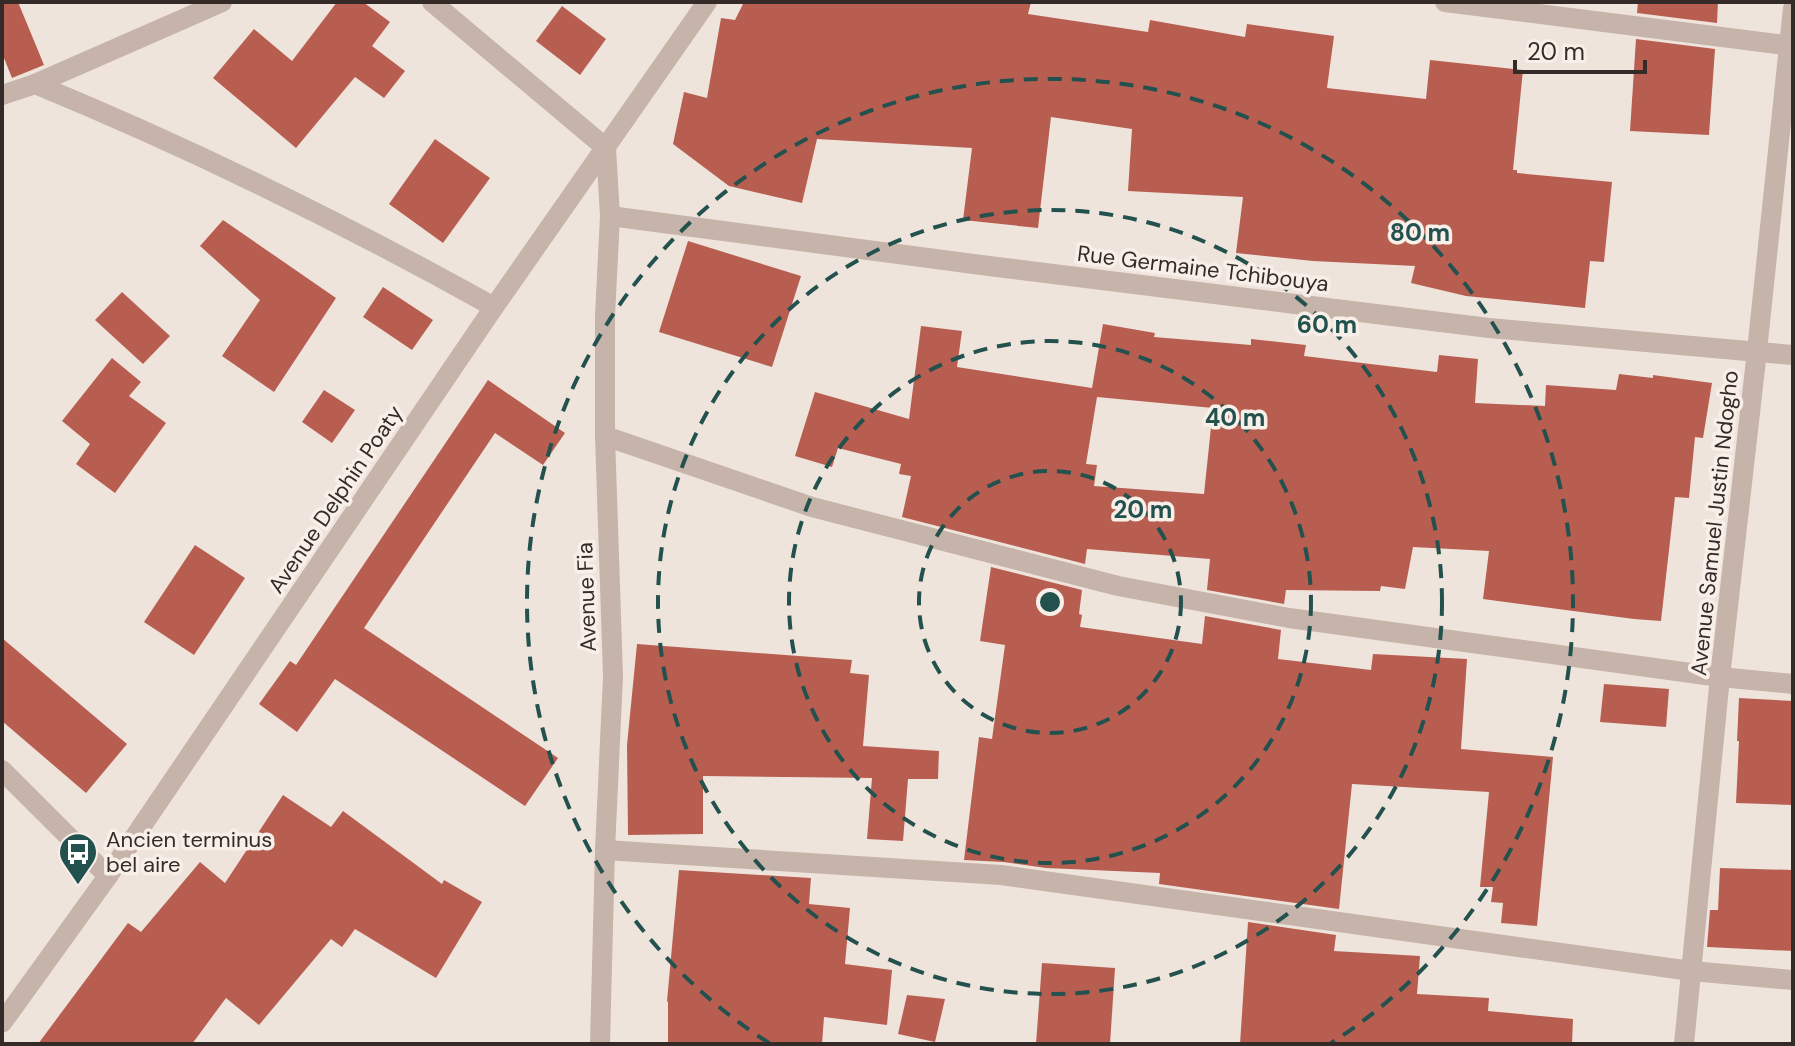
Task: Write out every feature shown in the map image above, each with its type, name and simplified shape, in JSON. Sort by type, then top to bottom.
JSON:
[{"type":"street","points":[[2,95],[35,84],[222,2]]},
{"type":"street","points":[[432,2],[606,148]]},
{"type":"street","name":"Avenue Delphin Poaty","points":[[2,1023],[108,876],[494,307],[707,2]]},
{"type":"street","points":[[1445,2],[1791,46]]},
{"type":"street","name":"Avenue Samuel Justin Ndogho","points":[[1684,1044],[1720,677],[1793,8]]},
{"type":"street","points":[[35,84],[256,181],[494,307]]},
{"type":"street","name":"Avenue Fia","points":[[600,1044],[613,676],[605,436],[605,316],[610,216],[606,148]]},
{"type":"street","name":"Rue Germaine Tchibouya","points":[[610,216],[1489,328],[1793,355]]},
{"type":"street","points":[[605,436],[812,507],[1118,586],[1289,618],[1720,677],[1793,684]]},
{"type":"street","points":[[2,770],[108,876]]},
{"type":"street","points":[[605,850],[1001,875],[1691,971],[1793,980]]},
{"type":"building","points":[[2,2],[18,2],[44,65],[12,78],[2,53]]},
{"type":"building","points":[[337,2],[363,2],[390,22],[372,46],[405,71],[384,98],[355,77],[296,148],[213,78],[254,29],[292,61]]},
{"type":"building","points":[[744,2],[1031,2],[1028,14],[1148,32],[1150,20],[1245,37],[1247,24],[1334,36],[1327,88],[1426,99],[1430,60],[1523,70],[1513,170],[1517,173],[1612,182],[1604,262],[1590,261],[1585,308],[1466,296],[1411,283],[1415,266],[1313,261],[1236,253],[1243,197],[1128,191],[1132,129],[1051,117],[1038,228],[963,220],[972,148],[817,139],[802,203],[729,186],[673,144],[684,92],[707,98],[721,18],[735,20]]},
{"type":"building","points":[[1638,2],[1718,2],[1717,23],[1637,13]]},
{"type":"building","points":[[562,6],[606,39],[580,75],[536,41]]},
{"type":"building","points":[[1636,39],[1715,49],[1709,135],[1630,131]]},
{"type":"building","points":[[435,139],[490,178],[443,243],[389,204]]},
{"type":"building","points":[[223,220],[336,298],[274,392],[222,356],[260,300],[200,246]]},
{"type":"building","points":[[688,241],[801,276],[772,367],[659,332]]},
{"type":"building","points":[[383,287],[433,320],[412,350],[363,317]]},
{"type":"building","points":[[122,292],[170,336],[143,364],[95,320]]},
{"type":"building","points":[[1103,324],[1155,333],[1154,337],[1251,345],[1251,339],[1306,345],[1304,356],[1437,372],[1439,355],[1478,359],[1475,403],[1545,406],[1546,385],[1616,390],[1619,374],[1712,383],[1703,438],[1695,437],[1689,498],[1675,497],[1661,621],[1483,599],[1489,551],[1413,547],[1405,589],[1381,586],[1380,591],[1286,590],[1284,604],[1207,590],[1210,559],[1087,549],[1085,564],[902,517],[911,476],[899,474],[901,464],[838,448],[832,467],[795,456],[815,392],[909,419],[921,326],[962,331],[957,367],[1092,388]],"holes":[[[1097,397],[1213,408],[1204,494],[1094,486],[1097,465],[1086,464]]]},
{"type":"building","points":[[112,358],[141,382],[129,396],[166,423],[115,493],[76,464],[90,444],[62,421]]},
{"type":"building","points":[[488,380],[565,433],[543,465],[495,433],[364,628],[558,758],[525,806],[335,679],[297,732],[259,704],[290,661],[296,665]]},
{"type":"building","points":[[324,390],[355,410],[332,443],[302,422]]},
{"type":"building","points":[[195,545],[245,578],[194,655],[144,622]]},
{"type":"building","points":[[991,567],[1082,590],[1080,627],[1202,644],[1205,616],[1281,630],[1278,659],[1371,670],[1373,654],[1467,659],[1461,749],[1553,757],[1537,926],[1501,923],[1503,903],[1491,902],[1493,887],[1480,887],[1489,792],[1352,784],[1339,909],[1159,884],[1160,873],[1046,868],[964,860],[979,737],[992,739],[1005,645],[980,641]]},
{"type":"building","points":[[2,638],[127,744],[86,793],[2,721]]},
{"type":"building","points":[[637,644],[852,660],[850,673],[869,675],[863,746],[939,751],[938,779],[908,779],[903,841],[867,839],[872,778],[703,776],[703,834],[628,835],[627,745]]},
{"type":"building","points":[[1604,684],[1669,689],[1666,727],[1600,722]]},
{"type":"building","points":[[1739,698],[1793,701],[1793,805],[1736,803]]},
{"type":"building","points":[[283,795],[331,827],[343,811],[442,884],[444,880],[482,902],[436,978],[355,929],[342,947],[331,939],[259,1025],[226,998],[192,1044],[38,1044],[128,923],[141,932],[200,862],[225,883]]},
{"type":"building","points":[[1720,868],[1793,870],[1793,951],[1707,947],[1710,910],[1718,910]]},
{"type":"building","points":[[679,870],[811,878],[809,904],[850,908],[845,964],[892,970],[887,1025],[824,1017],[822,1044],[668,1044],[667,1001]]},
{"type":"building","points":[[1248,922],[1336,935],[1334,951],[1420,956],[1417,994],[1489,998],[1488,1011],[1573,1019],[1572,1044],[1240,1044]]},
{"type":"building","points":[[1042,963],[1115,968],[1110,1044],[1036,1044]]},
{"type":"building","points":[[907,995],[945,999],[935,1042],[898,1034]]},
{"type":"place","name":"Ancien terminus bel aire","points":[[78,886]]}]
